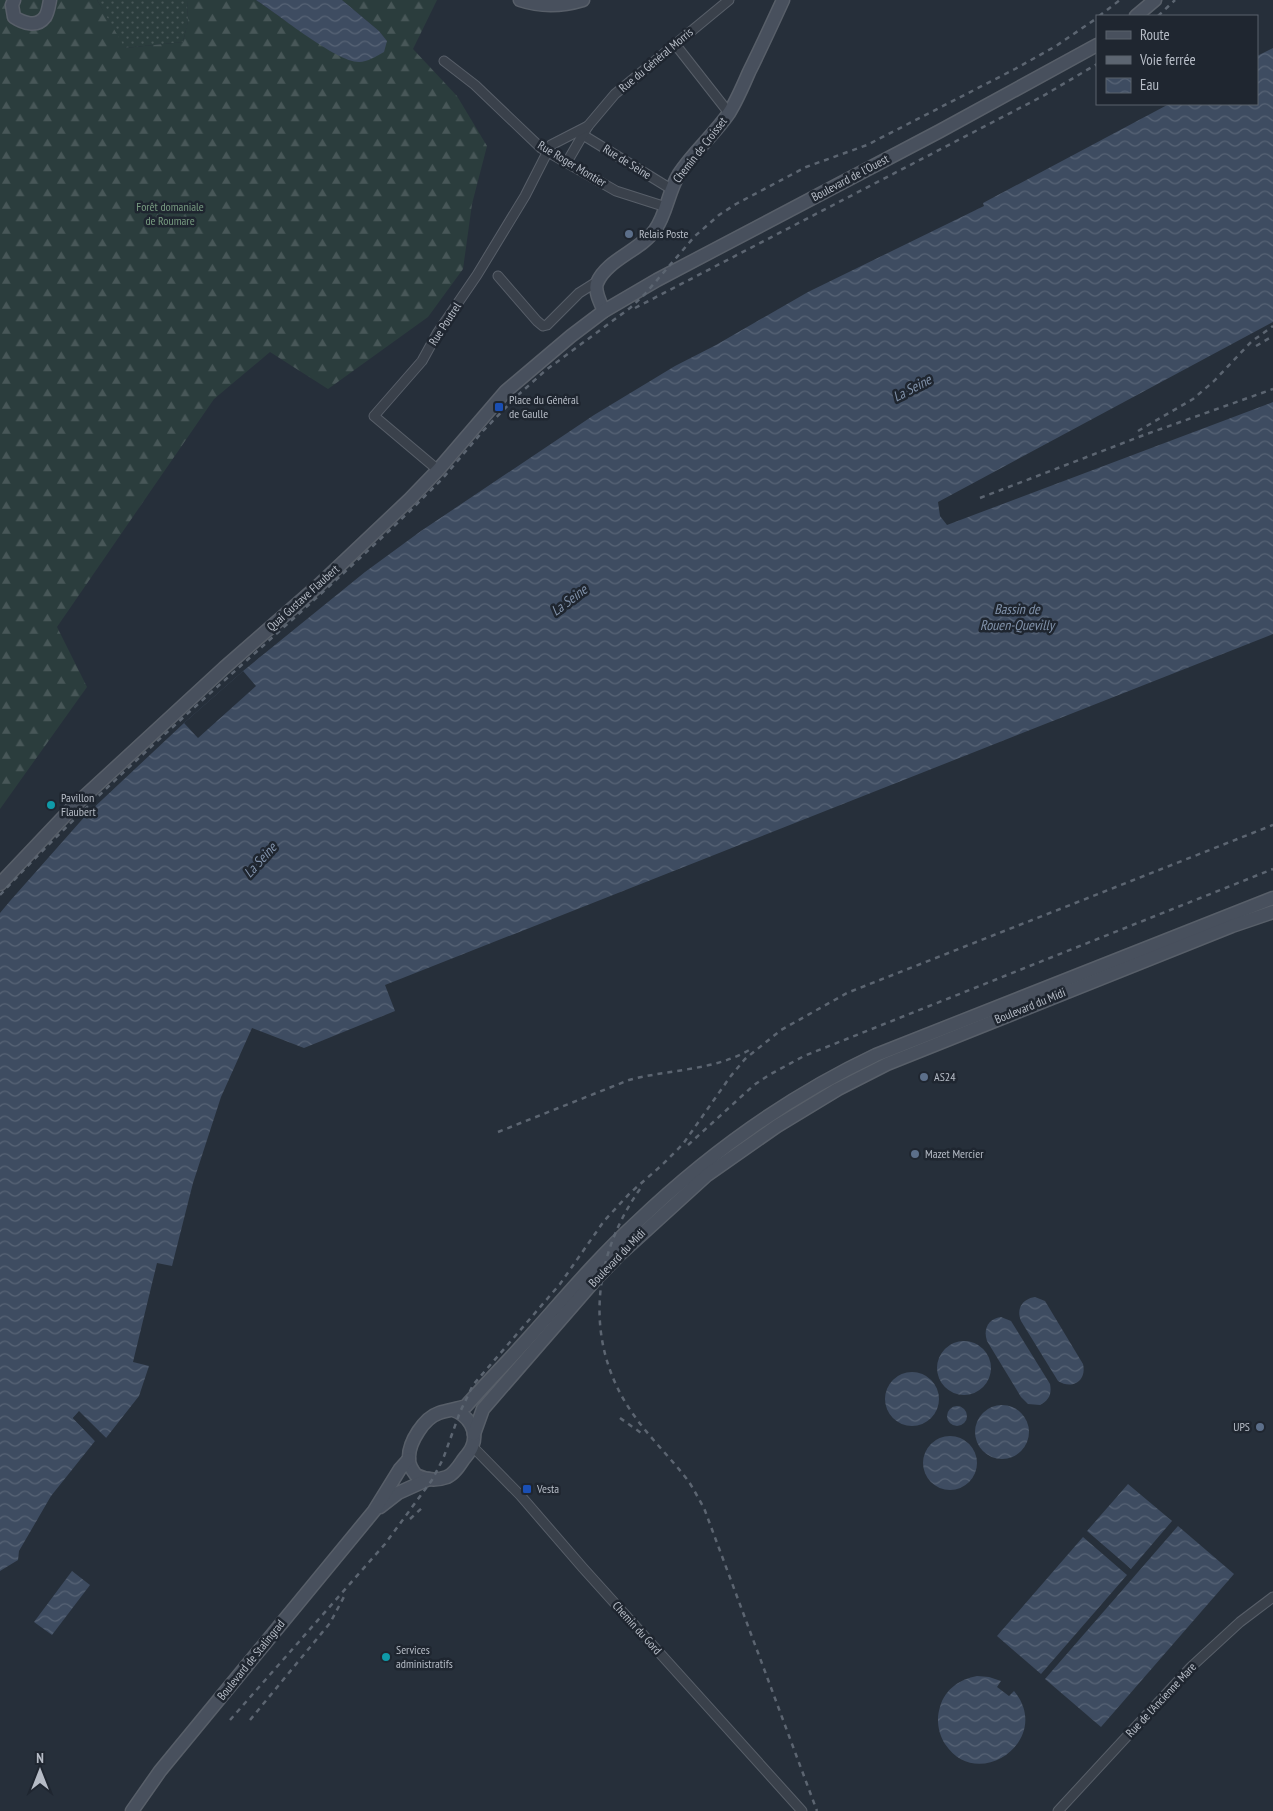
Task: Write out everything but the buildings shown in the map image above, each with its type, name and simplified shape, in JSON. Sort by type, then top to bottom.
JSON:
[{"type":"main road","points":[[14,0],[12,5],[14,17],[24,23],[35,23],[45,17],[50,0]]},
{"type":"main road","points":[[520,0],[546,5],[583,0]]},
{"type":"main road","name":"Chemin de Croisset","points":[[598,281],[611,266],[648,238],[661,221],[671,189],[681,172],[729,113],[783,0]]},
{"type":"main road","points":[[1137,15],[1155,0]]},
{"type":"main road","name":"Boulevard de l'Ouest","points":[[604,312],[657,280],[940,132],[1096,46]]},
{"type":"main road","points":[[598,281],[596,285],[597,293],[604,312]]},
{"type":"main road","name":"Quai Gustave Flaubert","points":[[0,884],[73,807],[224,668],[319,585],[410,499],[438,470],[506,391],[550,352],[604,312]]},
{"type":"main road","name":"Boulevard du Midi","points":[[453,1410],[466,1406],[608,1250],[637,1222],[698,1168],[770,1114],[868,1059],[1273,898]]},
{"type":"main road","name":"Boulevard du Midi","points":[[770,1114],[792,1112],[909,1055],[1232,926],[1273,912]]},
{"type":"main road","name":"Boulevard du Midi","points":[[473,1440],[483,1409],[618,1256],[660,1216],[707,1176],[792,1112],[850,1074],[868,1059]]},
{"type":"main road","points":[[453,1410],[463,1413],[470,1422],[473,1440],[458,1468],[449,1476],[429,1479],[416,1475],[411,1468],[408,1459],[410,1448],[421,1428],[438,1413],[453,1410]]},
{"type":"main road","name":"Boulevard de Stalingrad","points":[[132,1811],[160,1771],[374,1511],[408,1459]]},
{"type":"main road","name":"Boulevard de Stalingrad","points":[[374,1511],[398,1493],[429,1479]]},
{"type":"street","name":"Rue du Général Morris","points":[[567,162],[588,126],[615,94],[730,0]]},
{"type":"street","points":[[676,44],[729,113]]},
{"type":"street","name":"Rue Roger Montier","points":[[444,61],[475,85],[541,148],[616,191],[666,207]]},
{"type":"street","name":"Rue du Général Morris","points":[[548,151],[551,145],[588,126]]},
{"type":"street","name":"Rue de Seine","points":[[583,135],[671,189]]},
{"type":"street","name":"Rue Poutrel","points":[[438,470],[374,416],[422,361],[438,332],[477,275],[526,196],[548,151]]},
{"type":"street","points":[[498,276],[537,321],[544,326],[579,293],[598,281]]},
{"type":"street","name":"Chemin du Gord","points":[[473,1440],[583,1568],[802,1811]]},
{"type":"street","name":"Rue de l'Ancienne Mare","points":[[1058,1811],[1191,1667],[1240,1622],[1273,1597]]},
{"type":"green space","name":"Forêt domaniale de Roumare","points":[[0,0],[97,0],[125,48],[183,42],[188,21],[187,0],[256,0],[313,40],[342,57],[387,41],[379,31],[342,0],[437,0],[413,49],[457,96],[487,146],[472,204],[463,269],[428,317],[328,389],[270,352],[214,399],[57,627],[87,687],[0,809]]},
{"type":"green space","points":[[97,0],[187,0],[188,21],[183,42],[124,48]]},
{"type":"water","points":[[256,0],[342,0],[379,31],[387,41],[384,52],[362,62],[349,60],[322,46]]},
{"type":"water","points":[[1273,48],[1273,322],[938,502],[940,516],[947,525],[1273,402],[1273,634],[385,985],[395,1011],[304,1048],[252,1028],[221,1097],[193,1183],[172,1266],[157,1263],[133,1362],[149,1366],[139,1396],[106,1438],[79,1412],[73,1418],[95,1441],[51,1496],[19,1551],[18,1560],[0,1571],[0,913],[87,814],[184,723],[243,671],[365,572],[421,531],[594,415],[675,366],[716,345],[808,292],[984,206],[983,203],[1167,105],[1258,105],[1258,56]]},
{"type":"water","points":[[1035,1297],[1045,1301],[1083,1364],[1084,1370],[1081,1379],[1073,1384],[1063,1384],[1058,1381],[1021,1321],[1019,1312],[1021,1305],[1030,1298]]},
{"type":"water","points":[[1001,1317],[1011,1321],[1050,1384],[1051,1391],[1049,1396],[1040,1405],[1028,1404],[1021,1397],[987,1341],[986,1329],[988,1325],[993,1320]]},
{"type":"water","points":[[959,1341],[969,1341],[979,1345],[987,1353],[991,1368],[987,1383],[979,1391],[969,1395],[959,1395],[949,1391],[941,1383],[937,1373],[937,1363],[941,1353],[949,1345]]},
{"type":"water","points":[[907,1372],[917,1372],[927,1376],[935,1384],[939,1399],[935,1414],[927,1422],[917,1426],[907,1426],[897,1422],[889,1414],[885,1404],[885,1394],[889,1384],[897,1376]]},
{"type":"water","points":[[997,1405],[1007,1405],[1017,1409],[1025,1417],[1029,1432],[1025,1447],[1017,1455],[1007,1459],[997,1459],[987,1455],[979,1447],[975,1437],[975,1427],[979,1417],[987,1409]]},
{"type":"water","points":[[957,1406],[964,1409],[967,1416],[964,1423],[957,1426],[950,1423],[947,1416],[950,1409]]},
{"type":"water","points":[[945,1436],[955,1436],[965,1440],[973,1448],[977,1463],[973,1478],[965,1486],[955,1490],[945,1490],[935,1486],[927,1478],[923,1468],[923,1458],[927,1448],[935,1440]]},
{"type":"water","points":[[1128,1484],[1172,1521],[1131,1569],[1087,1531]]},
{"type":"water","points":[[1178,1526],[1234,1574],[1101,1727],[1045,1679]]},
{"type":"water","points":[[1083,1537],[1127,1575],[1041,1674],[997,1636]]},
{"type":"water","points":[[72,1571],[90,1585],[52,1635],[34,1622]]},
{"type":"water","points":[[977,1676],[1001,1681],[997,1687],[1009,1696],[1014,1691],[1024,1709],[1025,1727],[1018,1742],[1007,1754],[992,1762],[975,1764],[959,1758],[945,1744],[938,1721],[942,1701],[949,1690],[959,1682]]},
{"type":"pier","points":[[243,671],[256,686],[198,738],[184,723]]},
{"type":"pier","points":[[79,1411],[106,1438],[104,1440],[79,1415],[76,1418],[97,1439],[97,1443],[73,1418]]},
{"type":"railway","points":[[1100,15],[1120,0]]},
{"type":"railway","points":[[1159,15],[1175,0]]},
{"type":"railway","points":[[0,895],[49,844],[152,746],[413,508],[443,478],[483,431],[517,396],[546,370],[630,308],[645,294],[695,236],[719,215],[806,167],[867,145],[1015,69],[1056,46],[1096,19]]},
{"type":"railway","points":[[635,308],[1043,96],[1096,65]]},
{"type":"railway","points":[[1138,431],[1193,399],[1214,381],[1251,342],[1273,326]]},
{"type":"railway","points":[[1256,346],[1273,336]]},
{"type":"railway","points":[[980,498],[1144,435],[1273,389]]},
{"type":"railway","points":[[230,1720],[385,1544],[432,1480],[443,1459],[460,1412],[473,1385],[560,1284],[604,1221],[630,1193],[683,1144],[730,1077],[745,1059],[781,1030],[847,993],[1273,825]]},
{"type":"railway","points":[[688,1145],[754,1085],[804,1056],[1273,869]]},
{"type":"railway","points":[[498,1132],[629,1080],[707,1066],[722,1062],[751,1049]]},
{"type":"railway","points":[[640,1189],[624,1215],[612,1243],[604,1271],[600,1300],[601,1330],[606,1358],[617,1387],[633,1414],[686,1478],[704,1508],[817,1811]]},
{"type":"railway","points":[[620,1418],[644,1435]]},
{"type":"railway","points":[[410,1519],[424,1506]]},
{"type":"railway","points":[[250,1720],[330,1623],[346,1593]]},
{"type":"place","name":"Relais Poste","points":[[629,234]]},
{"type":"place","name":"Place du Général de Gaulle","points":[[499,407]]},
{"type":"place","name":"Pavillon Flaubert","points":[[51,805]]},
{"type":"place","name":"AS24","points":[[924,1077]]},
{"type":"place","name":"Mazet Mercier","points":[[915,1154]]},
{"type":"place","name":"UPS","points":[[1260,1427]]},
{"type":"place","name":"Vesta","points":[[527,1489]]},
{"type":"place","name":"Services administratifs","points":[[386,1657]]},
{"type":"water label","name":"La Seine","points":[[912,388]]},
{"type":"water label","name":"La Seine","points":[[569,600]]},
{"type":"water label","name":"Bassin de Rouen-Quevilly","points":[[1017,618]]},
{"type":"water label","name":"La Seine","points":[[260,860]]}]
